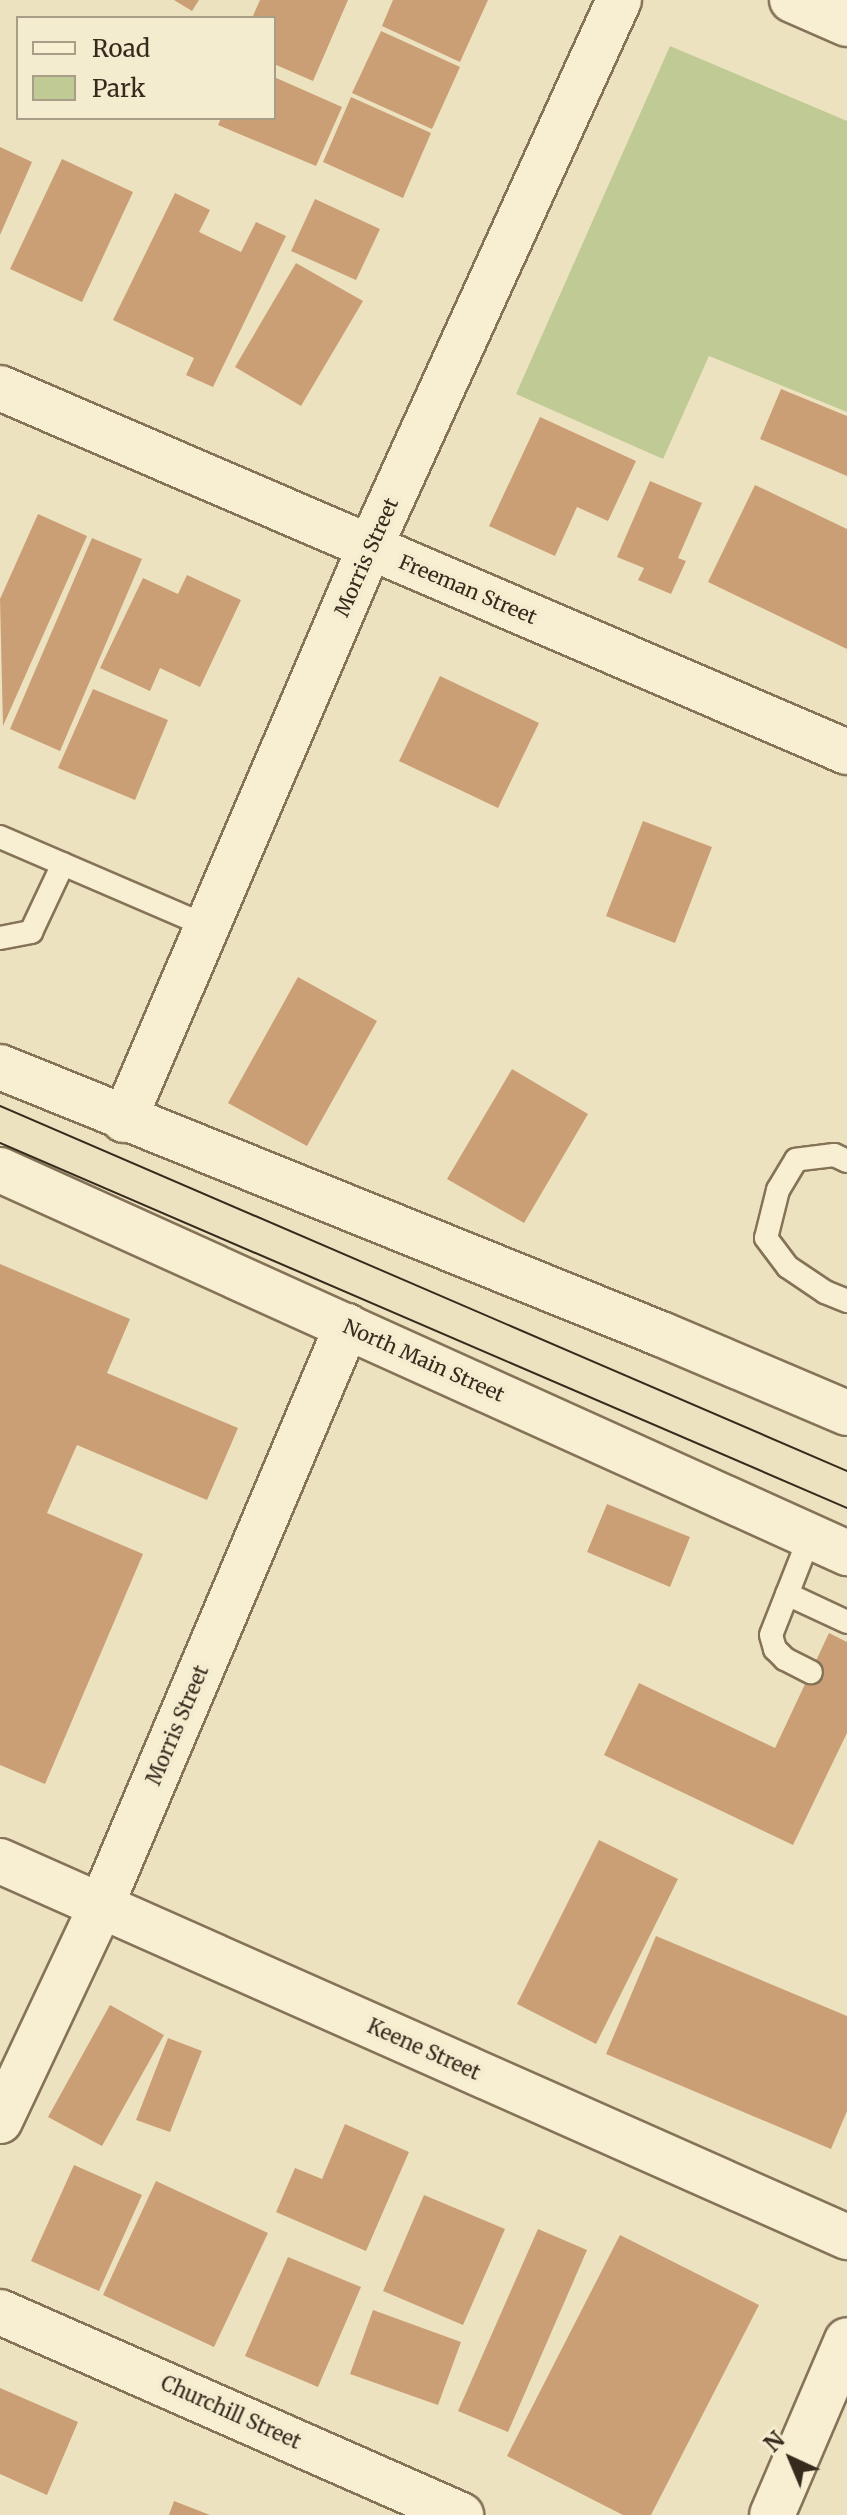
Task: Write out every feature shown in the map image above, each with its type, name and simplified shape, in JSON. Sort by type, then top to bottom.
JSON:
[{"type":"street","name":"Morris Street","points":[[124,1120],[370,547],[619,0]]},
{"type":"street","points":[[792,0],[847,24]]},
{"type":"street","name":"Freeman Street","points":[[0,388],[847,752]]},
{"type":"street","points":[[0,1067],[124,1120],[661,1334],[847,1413]]},
{"type":"street","name":"North Main Street","points":[[0,1170],[829,1544]]},
{"type":"street","name":"Morris Street","points":[[0,2121],[101,1906],[347,1326]]},
{"type":"street","name":"Keene Street","points":[[0,1861],[847,2237]]},
{"type":"street","name":"Churchill Street","points":[[0,2312],[461,2515]]},
{"type":"street","points":[[772,2515],[847,2340]]},
{"type":"lane","points":[[0,837],[207,926]]},
{"type":"lane","points":[[0,938],[31,932],[63,864]]},
{"type":"lane","points":[[847,1161],[834,1155],[796,1160],[778,1190],[766,1238],[788,1267],[825,1292],[847,1301]]},
{"type":"lane","points":[[811,1672],[785,1659],[775,1649],[771,1635],[787,1594],[829,1544]]},
{"type":"lane","points":[[787,1594],[847,1622]]},
{"type":"green space","points":[[670,46],[847,121],[847,412],[709,356],[663,459],[516,394]]},
{"type":"building","points":[[174,0],[199,0],[192,11]]},
{"type":"building","points":[[260,0],[348,0],[313,81],[276,65],[276,16],[253,16]]},
{"type":"building","points":[[393,0],[488,0],[460,62],[382,26]]},
{"type":"building","points":[[381,31],[460,67],[432,129],[352,93]]},
{"type":"building","points":[[276,78],[342,107],[316,166],[218,125],[220,120],[276,120]]},
{"type":"building","points":[[351,97],[431,133],[403,198],[323,162]]},
{"type":"building","points":[[0,147],[32,162],[0,235]]},
{"type":"building","points":[[62,159],[133,192],[82,302],[10,269]]},
{"type":"building","points":[[175,193],[210,210],[199,232],[241,252],[256,222],[286,236],[213,387],[186,375],[194,358],[113,320]]},
{"type":"building","points":[[315,199],[380,229],[356,280],[291,251]]},
{"type":"building","points":[[296,263],[363,301],[301,406],[235,367]]},
{"type":"building","points":[[781,389],[847,416],[847,476],[760,439]]},
{"type":"building","points":[[540,417],[636,461],[608,521],[577,507],[555,556],[489,526]]},
{"type":"building","points":[[650,481],[702,503],[678,558],[686,561],[671,594],[638,580],[644,568],[617,557]]},
{"type":"building","points":[[755,485],[847,529],[847,649],[708,582]]},
{"type":"building","points":[[38,514],[87,536],[3,726],[0,599]]},
{"type":"building","points":[[92,538],[142,559],[60,751],[10,729]]},
{"type":"building","points":[[187,575],[241,600],[200,687],[160,668],[150,691],[100,668],[143,578],[178,594]]},
{"type":"building","points":[[440,676],[539,723],[498,808],[399,761]]},
{"type":"building","points":[[93,689],[168,720],[135,800],[58,768]]},
{"type":"building","points":[[643,821],[712,847],[675,943],[606,916]]},
{"type":"building","points":[[298,977],[377,1021],[307,1146],[228,1103]]},
{"type":"building","points":[[512,1069],[588,1114],[524,1223],[447,1179]]},
{"type":"building","points":[[0,1264],[130,1319],[107,1373],[238,1428],[207,1500],[77,1445],[47,1513],[143,1554],[45,1784],[0,1765]]},
{"type":"building","points":[[607,1504],[690,1537],[670,1587],[587,1552]]},
{"type":"building","points":[[829,1633],[847,1642],[847,1733],[793,1845],[604,1755],[639,1683],[775,1748]]},
{"type":"building","points":[[599,1840],[678,1879],[596,2044],[517,2004]]},
{"type":"building","points":[[656,1936],[847,2016],[847,2111],[831,2149],[606,2054]]},
{"type":"building","points":[[110,2005],[164,2035],[102,2146],[48,2117]]},
{"type":"building","points":[[168,2038],[202,2051],[170,2132],[136,2120]]},
{"type":"building","points":[[345,2124],[409,2152],[366,2251],[276,2212],[295,2168],[322,2179]]},
{"type":"building","points":[[74,2165],[142,2195],[99,2291],[31,2261]]},
{"type":"building","points":[[156,2181],[268,2233],[214,2347],[103,2295]]},
{"type":"building","points":[[424,2195],[505,2229],[463,2325],[383,2291]]},
{"type":"building","points":[[538,2229],[587,2250],[508,2432],[458,2411]]},
{"type":"building","points":[[620,2235],[759,2305],[651,2515],[623,2515],[507,2456]]},
{"type":"building","points":[[288,2257],[361,2287],[318,2387],[245,2356]]},
{"type":"building","points":[[373,2310],[461,2342],[438,2405],[350,2374]]},
{"type":"building","points":[[0,2388],[78,2422],[47,2495],[0,2474]]},
{"type":"building","points":[[174,2501],[210,2515],[169,2515]]},
{"type":"tram line","points":[[0,1106],[847,1471]]},
{"type":"tram line","points":[[0,1143],[847,1508]]}]
